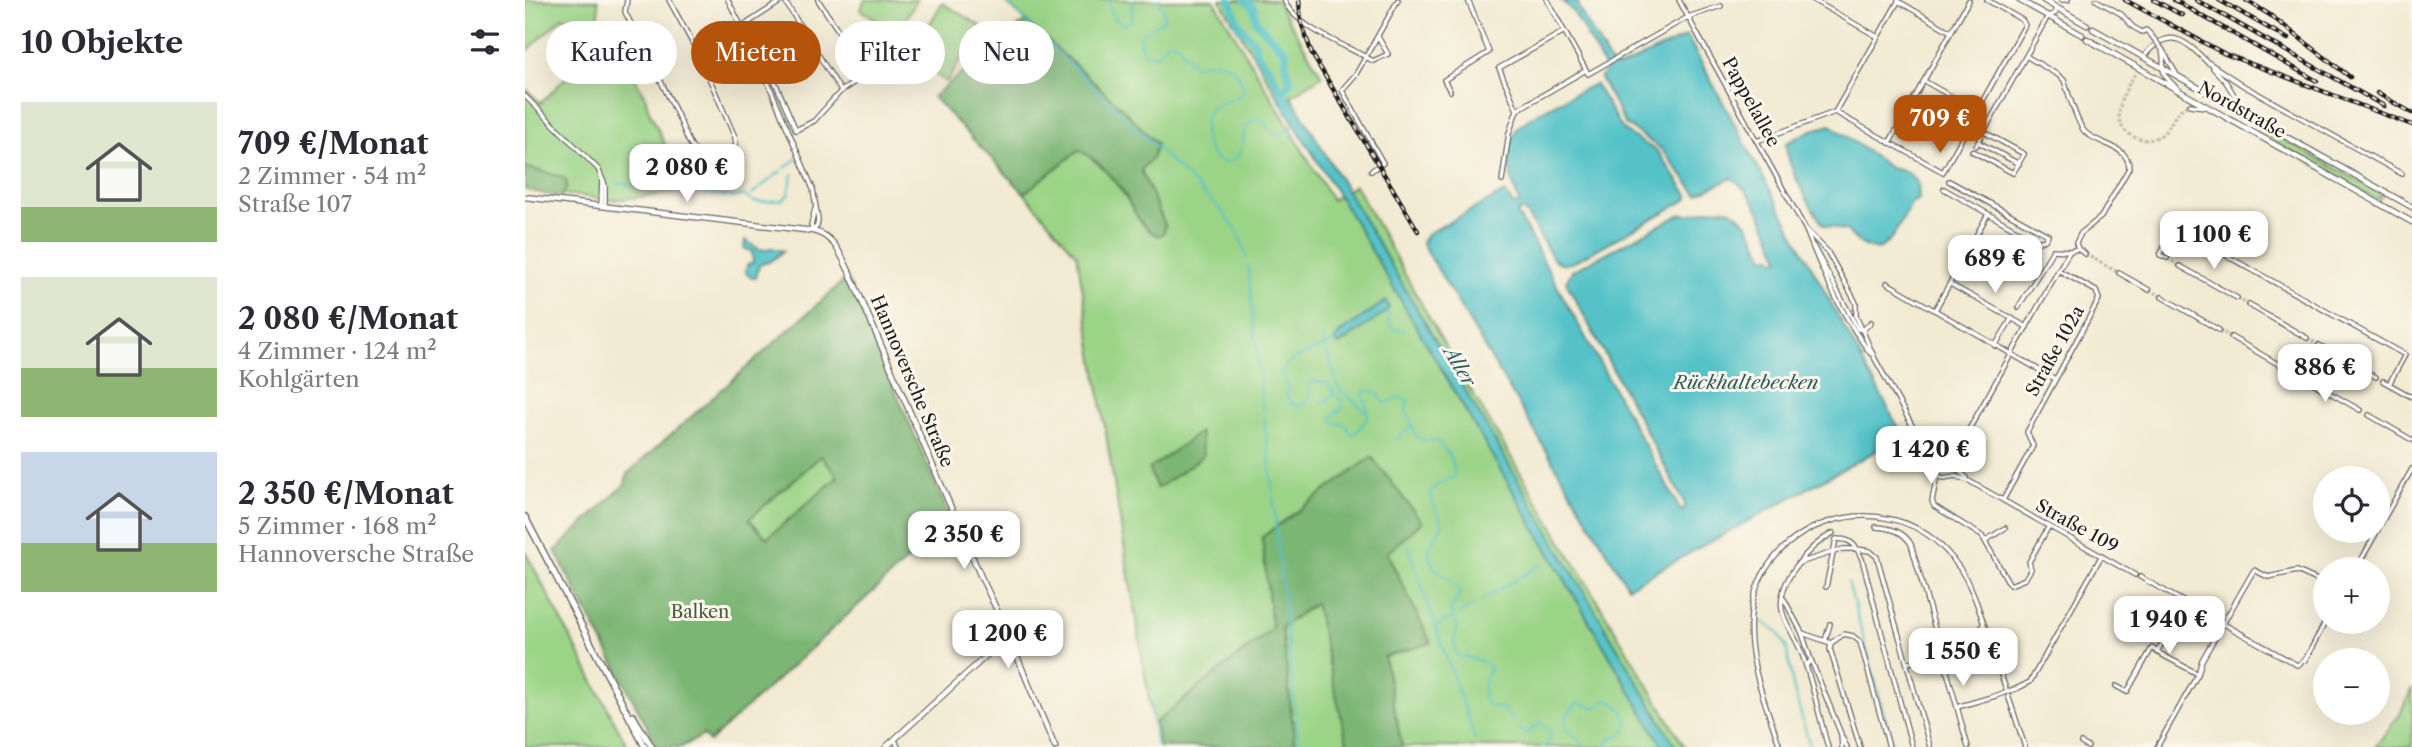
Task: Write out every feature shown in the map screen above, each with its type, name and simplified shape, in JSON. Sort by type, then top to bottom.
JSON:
[{"type":"main road","points":[[525,517],[645,747]]},
{"type":"main road","points":[[609,678],[652,747]]},
{"type":"street","points":[[627,0],[625,12],[662,80],[690,144],[700,154],[713,156],[732,149],[736,145],[736,137],[712,84]]},
{"type":"street","points":[[669,0],[691,40]]},
{"type":"street","points":[[728,0],[740,21]]},
{"type":"street","points":[[752,21],[783,0],[841,91]]},
{"type":"street","points":[[776,84],[796,130],[814,121],[841,91],[867,74],[818,0]]},
{"type":"street","points":[[1284,0],[1289,13],[1301,22],[1373,61],[1388,54],[1378,37]]},
{"type":"street","points":[[1287,7],[1290,0]]},
{"type":"street","points":[[1371,171],[1383,163],[1342,92],[1344,85],[1356,74],[1398,0]]},
{"type":"street","points":[[1450,91],[1444,80],[1489,52],[1468,0]]},
{"type":"street","points":[[1547,0],[1588,74],[1688,17],[1721,6]]},
{"type":"street","name":"Pappelallee","points":[[1679,0],[1806,230],[1813,253],[1833,291],[1875,359]]},
{"type":"street","points":[[1813,0],[1878,37]]},
{"type":"street","points":[[1889,143],[1969,0]]},
{"type":"street","points":[[1835,112],[1943,172],[2025,25],[2022,20],[1987,0]]},
{"type":"street","name":"Nordstraße","points":[[2019,0],[2412,222]]},
{"type":"street","name":"Nordstraße","points":[[2043,0],[2412,207]]},
{"type":"street","points":[[2061,0],[2068,0]]},
{"type":"street","points":[[2096,0],[2121,14],[2133,27],[2142,32],[2146,30],[2161,48],[2177,75]]},
{"type":"street","points":[[1757,141],[1835,112],[1898,1],[1951,32]]},
{"type":"street","points":[[1975,146],[2048,16],[2056,13],[2054,6]]},
{"type":"street","points":[[2082,36],[2088,25]]},
{"type":"street","points":[[1517,110],[1499,68],[1563,32]]},
{"type":"street","points":[[2093,42],[2099,32]]},
{"type":"street","points":[[2146,54],[2161,41],[2177,39],[2191,45],[2226,82],[2246,115]]},
{"type":"street","points":[[2161,48],[2164,57],[2161,66],[2168,80],[2181,91]]},
{"type":"street","points":[[2026,56],[2064,80],[2085,132],[2123,153],[2127,158],[2129,169],[2099,220],[2084,229],[2076,243],[2078,249],[2085,254]]},
{"type":"street","points":[[2206,61],[2243,85],[2402,174]]},
{"type":"street","points":[[1502,181],[1509,133],[1517,110],[1586,70]]},
{"type":"street","points":[[1924,81],[1977,111]]},
{"type":"street","points":[[525,197],[813,231],[818,220],[813,189],[768,84]]},
{"type":"street","points":[[525,96],[600,173],[606,187],[603,208]]},
{"type":"street","points":[[2190,105],[2214,110]]},
{"type":"street","points":[[2251,131],[2257,120]]},
{"type":"street","points":[[1975,146],[2013,173],[2024,154],[1984,132]]},
{"type":"street","points":[[1975,146],[2018,164]]},
{"type":"street","points":[[1944,189],[2038,242],[2045,240],[2048,235],[1949,181]]},
{"type":"street","points":[[1935,311],[1988,214]]},
{"type":"street","points":[[2163,256],[2175,227],[2405,355],[2389,384]]},
{"type":"street","name":"Pappelallee","points":[[1806,230],[1828,251],[1852,294],[1856,303],[1856,316],[1875,359],[1934,465]]},
{"type":"street","name":"Hannoversche Straße","points":[[813,231],[827,237],[840,253],[1009,635],[1055,747]]},
{"type":"street","points":[[1810,241],[1858,329],[1863,330],[1871,322]]},
{"type":"street","points":[[2018,307],[2051,252],[2055,249],[2078,249]]},
{"type":"street","points":[[1820,258],[1821,254],[1828,251]]},
{"type":"street","points":[[1969,481],[1955,467],[1954,461],[1959,447],[2070,251]]},
{"type":"street","points":[[2180,266],[2237,298]]},
{"type":"street","name":"Straße 102a","points":[[2003,500],[2033,446],[2027,432],[2099,299],[2096,291],[2058,270]]},
{"type":"street","points":[[2119,273],[2147,289]]},
{"type":"street","points":[[1831,279],[1837,282],[1841,275]]},
{"type":"street","points":[[1887,283],[2055,379]]},
{"type":"street","points":[[1950,284],[2027,327]]},
{"type":"street","points":[[1842,298],[1846,302],[1851,299],[1852,294]]},
{"type":"street","points":[[2162,297],[2218,330]]},
{"type":"street","points":[[2249,305],[2307,338]]},
{"type":"street","points":[[1995,346],[2012,318]]},
{"type":"street","points":[[2231,337],[2285,368]]},
{"type":"street","points":[[2319,345],[2376,377]]},
{"type":"street","points":[[2302,377],[2360,410]]},
{"type":"street","points":[[2383,381],[2412,397]]},
{"type":"street","points":[[2369,415],[2412,440]]},
{"type":"street","points":[[1959,447],[1947,456],[1938,458],[1934,465],[1937,475],[1932,501],[1934,506],[1982,536],[2010,585],[2025,579],[2031,569],[2029,562],[2049,526]]},
{"type":"street","points":[[1924,448],[1938,458]]},
{"type":"street","points":[[1947,456],[1954,461]]},
{"type":"street","points":[[1950,476],[1955,467]]},
{"type":"street","points":[[2390,508],[2412,469]]},
{"type":"street","points":[[1937,475],[1944,478]]},
{"type":"street","points":[[1935,490],[1944,478],[1950,476],[1969,481]]},
{"type":"street","name":"Straße 109","points":[[1969,481],[2297,664],[2305,660],[2319,634]]},
{"type":"street","points":[[1780,747],[1754,667],[1751,613],[1758,586],[1765,571],[1784,547],[1808,529],[1839,517],[1873,515],[1889,518],[1919,530],[1945,550],[1957,564],[1974,595],[2025,747]]},
{"type":"street","points":[[1876,527],[1889,528],[1904,535],[1911,544],[1968,747]]},
{"type":"street","points":[[1985,541],[2005,528]]},
{"type":"street","points":[[1828,747],[1802,653],[1782,610],[1783,597],[1792,572],[1814,545],[1833,533]]},
{"type":"street","points":[[1826,587],[1836,539],[1853,543],[1862,559],[1912,747]]},
{"type":"street","points":[[1799,563],[1833,552],[1857,549],[1870,551],[1877,556],[1930,747]]},
{"type":"street","points":[[1957,707],[2030,682],[2102,555]]},
{"type":"street","points":[[2157,747],[2198,674],[2202,660],[2254,570],[2268,577],[2297,570],[2313,578]]},
{"type":"street","points":[[1783,597],[1802,634],[1845,747]]},
{"type":"street","points":[[2157,652],[2185,603]]},
{"type":"street","points":[[1944,660],[1950,651],[1970,645],[1980,634],[1983,622]]},
{"type":"street","points":[[1825,641],[1830,625]]},
{"type":"street","points":[[1802,634],[1831,643]]},
{"type":"street","points":[[1831,643],[1845,634],[1860,642],[1889,747]]},
{"type":"street","points":[[886,747],[1009,635]]},
{"type":"street","points":[[1831,643],[1832,657],[1860,747]]},
{"type":"street","points":[[1944,660],[1952,653],[1975,648],[1988,654],[1998,664]]},
{"type":"street","points":[[2116,686],[2127,692],[2152,648],[2198,674]]},
{"type":"street","points":[[1907,663],[1937,656],[1944,660]]},
{"type":"street","points":[[1806,666],[1811,660]]},
{"type":"street","points":[[895,740],[898,747]]},
{"type":"street","points":[[2081,743],[2088,747]]},
{"type":"green space","points":[[525,0],[598,0],[602,21],[570,21],[563,17],[559,21],[546,21],[546,33],[526,52]]},
{"type":"green space","points":[[865,0],[917,0],[904,21],[878,21],[860,9]]},
{"type":"green space","points":[[1003,0],[1214,0],[1332,200],[1355,185],[1455,364],[1685,747],[1402,747],[1384,657],[1431,643],[1387,553],[1262,537],[1272,629],[1153,724],[1077,255],[1024,193],[1079,150],[1107,173],[1142,223],[1165,225],[1141,170],[1095,83],[1054,46],[1054,21],[1026,21]]},
{"type":"green space","points":[[1220,0],[1276,0],[1322,76],[1281,102]]},
{"type":"green space","points":[[942,3],[973,21],[959,21],[959,62],[947,82],[945,21],[931,21]]},
{"type":"green space","points":[[1054,47],[1120,106],[1157,144],[1153,157],[1141,170],[1165,225],[1164,232],[1159,236],[1147,229],[1110,175],[1079,150],[1024,193],[933,97],[959,76],[959,84],[1054,84]]},
{"type":"green space","points":[[560,84],[638,84],[681,180],[682,192],[613,200],[563,194],[567,187],[566,180],[562,177],[525,167],[525,88],[541,103]]},
{"type":"green space","points":[[2259,126],[2379,192],[2381,198],[2376,199],[2259,133]]},
{"type":"green space","points":[[525,167],[566,180],[567,187],[561,197],[525,190]]},
{"type":"green space","name":"Balken","points":[[847,278],[951,520],[709,742],[704,735],[681,747],[658,747],[555,551],[624,485],[628,473]],"holes":[[[821,456],[838,477],[767,538],[749,519]]]},
{"type":"green space","points":[[1200,432],[1203,456],[1157,489],[1149,469]]},
{"type":"green space","points":[[821,456],[839,476],[767,538],[749,519]]},
{"type":"green space","points":[[1372,457],[1422,522],[1387,553],[1431,643],[1384,657],[1402,747],[1348,747],[1315,603],[1282,627],[1295,747],[1159,747],[1155,723],[1272,629],[1262,537]]},
{"type":"green space","points":[[525,551],[628,747],[525,747]]},
{"type":"green space","points":[[1316,603],[1348,747],[1295,747],[1282,626]]},
{"type":"green space","points":[[2412,688],[2412,747],[2375,747],[2400,714]]},
{"type":"water","name":"Rückhaltebecken","points":[[1576,0],[1575,3],[1579,4],[1578,7],[1612,66],[1620,67],[1687,36],[1903,436],[1628,587],[1422,243],[1427,234],[1505,192],[1513,205],[1520,203],[1509,166],[1510,146],[1518,128],[1542,110],[1595,84],[1621,127],[1657,151],[1688,195],[1688,199],[1572,263],[1563,264],[1554,260],[1526,213],[1522,210],[1517,213],[1681,511],[1684,510],[1685,504],[1566,282],[1572,271],[1681,214],[1717,208],[1733,211],[1745,221],[1764,257],[1773,257],[1775,261],[1780,258],[1761,215],[1741,185],[1732,178],[1697,194],[1661,149],[1625,124],[1600,78],[1606,70],[1573,11],[1562,1]]},
{"type":"water","points":[[1291,96],[1676,747],[1663,747],[1353,219],[1281,102]]},
{"type":"water","points":[[1831,125],[1890,168],[1907,172],[1917,182],[1918,200],[1912,202],[1894,235],[1877,250],[1860,244],[1848,231],[1824,225],[1794,174],[1786,143],[1812,130]]},
{"type":"water","points":[[745,240],[760,250],[772,248],[784,251],[771,261],[759,265],[756,278],[752,278],[746,273],[747,265],[753,263],[752,252],[744,248]]},
{"type":"water","points":[[1386,301],[1389,307],[1387,311],[1339,345],[1334,341],[1341,332]]},
{"type":"waterway","points":[[1004,0],[1221,210],[1238,232],[1247,258]]},
{"type":"waterway","points":[[1109,0],[1113,14],[1124,25],[1132,20],[1132,0]]},
{"type":"waterway","points":[[1157,0],[1164,9],[1164,20],[1142,33],[1140,44],[1145,53],[1156,56],[1166,43],[1175,42],[1194,65],[1220,62],[1229,66],[1239,76],[1244,88],[1238,97],[1210,109],[1206,116],[1204,132],[1214,157],[1226,162],[1234,159],[1241,150],[1246,128],[1256,119],[1263,120],[1273,133],[1282,134],[1295,126]]},
{"type":"waterway","name":"Aller","points":[[1230,0],[1239,25],[1254,42],[1258,56],[1268,67],[1290,108]]},
{"type":"waterway","points":[[1246,0],[1254,8],[1256,22],[1286,52],[1285,63],[1290,81],[1282,94]]},
{"type":"waterway","points":[[785,168],[797,158]]},
{"type":"waterway","points":[[751,195],[781,171]]},
{"type":"waterway","points":[[617,183],[735,197],[743,195],[755,202],[782,200],[789,194],[792,174]]},
{"type":"waterway","points":[[1248,265],[1263,411]]},
{"type":"waterway","points":[[1387,311],[1394,329],[1404,330]]},
{"type":"waterway","points":[[1322,338],[1339,389],[1367,412]]},
{"type":"waterway","points":[[1334,341],[1296,358],[1284,368],[1281,375],[1287,386],[1287,398],[1295,406],[1304,404],[1309,399],[1310,384],[1314,380],[1328,384],[1343,403],[1341,409],[1332,416],[1332,420],[1347,425],[1349,432],[1354,434],[1367,416],[1367,407],[1362,396],[1365,390],[1376,392],[1385,403],[1404,399],[1408,401],[1406,409],[1416,436],[1437,441],[1447,453],[1454,465],[1454,476],[1432,490],[1432,499],[1442,523],[1429,548],[1430,560],[1433,566],[1458,588],[1460,595],[1450,610],[1457,626],[1454,644],[1458,656],[1476,659],[1488,665],[1490,668],[1484,682],[1483,699],[1491,707],[1503,708],[1513,721]]},
{"type":"waterway","points":[[1322,404],[1333,395]]},
{"type":"waterway","points":[[1264,417],[1273,492]]},
{"type":"waterway","points":[[1395,440],[1413,426]]},
{"type":"waterway","points":[[1273,497],[1299,747]]},
{"type":"waterway","points":[[1407,544],[1475,739]]},
{"type":"waterway","points":[[1482,600],[1542,564]]},
{"type":"waterway","points":[[1848,582],[1893,747]]},
{"type":"waterway","points":[[1459,614],[1474,605]]},
{"type":"waterway","points":[[1437,626],[1453,617]]},
{"type":"waterway","points":[[1761,621],[1777,631],[1786,646],[1793,686],[1810,747]]},
{"type":"waterway","points":[[1586,747],[1566,729],[1568,714],[1578,703],[1595,708],[1607,699],[1622,709],[1628,724],[1624,733],[1609,739],[1606,747]]},
{"type":"waterway","points":[[1152,704],[1157,747]]},
{"type":"waterway","points":[[1518,727],[1526,734],[1540,723],[1550,730],[1548,744],[1542,747]]},
{"type":"waterway","points":[[1653,747],[1660,742]]},
{"type":"tunnel","points":[[2135,74],[2122,98],[2119,116],[2121,124],[2134,137],[2147,140],[2161,135],[2179,111],[2190,105]]},
{"type":"tunnel","points":[[2085,254],[2119,273]]},
{"type":"tunnel","points":[[2167,258],[2180,266]]},
{"type":"tunnel","points":[[2149,290],[2162,297]]},
{"type":"tunnel","points":[[2237,298],[2249,305]]},
{"type":"tunnel","points":[[2219,330],[2231,337]]},
{"type":"tunnel","points":[[2307,338],[2319,345]]},
{"type":"tunnel","points":[[2285,368],[2302,377]]},
{"type":"railway","points":[[1299,0],[1301,22],[1312,54],[1418,231]]},
{"type":"railway","points":[[2125,0],[2225,54],[2412,125]]},
{"type":"railway","points":[[2154,0],[2182,15]]},
{"type":"railway","points":[[2174,0],[2317,81]]},
{"type":"railway","points":[[2196,0],[2384,106]]},
{"type":"railway","points":[[2219,0],[2288,39]]},
{"type":"railway","points":[[2246,0],[2270,15],[2350,77]]},
{"type":"railway","points":[[2377,93],[2412,113]]}]
